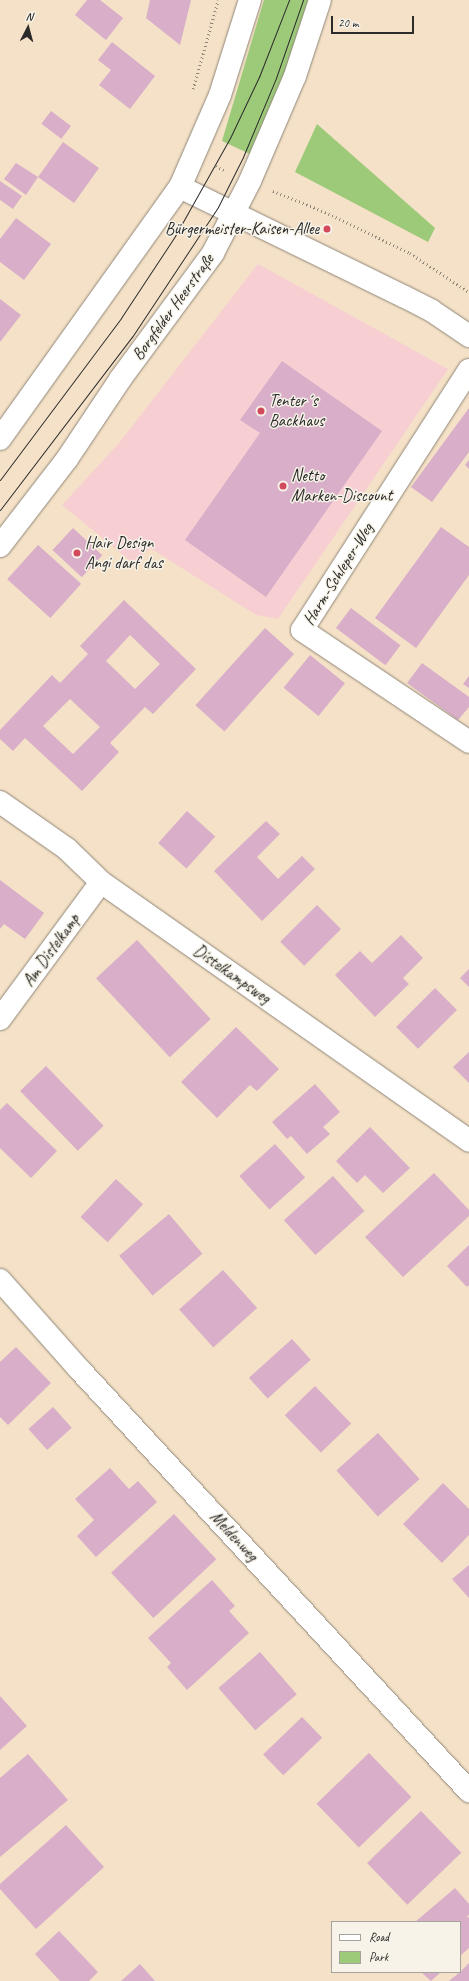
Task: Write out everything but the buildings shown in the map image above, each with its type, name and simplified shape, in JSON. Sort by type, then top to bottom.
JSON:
[{"type":"street","points":[[0,438],[180,187],[220,95],[250,0]]},
{"type":"street","name":"Borgfelder Heerstraße","points":[[0,546],[67,459],[121,378],[213,253],[250,181],[295,76],[320,0]]},
{"type":"street","points":[[180,187],[405,297],[432,311],[469,336]]},
{"type":"street","name":"Harm-Schleper-Weg","points":[[469,370],[302,630],[469,742]]},
{"type":"street","name":"Distelkampsweg","points":[[0,802],[67,849],[101,882],[469,1141]]},
{"type":"street","name":"Am Distelkamp","points":[[0,1019],[101,882]]},
{"type":"street","name":"Meldenweg","points":[[0,1280],[84,1374],[469,1791]]},
{"type":"path","points":[[195,155],[250,181],[324,212],[410,253],[469,292]]},
{"type":"shaded area","points":[[258,264],[448,369],[278,619],[256,615],[150,548],[133,563],[62,505],[119,443]]},
{"type":"green space","points":[[264,0],[310,0],[291,61],[252,155],[222,141]]},
{"type":"green space","points":[[317,124],[435,228],[428,242],[295,172]]},
{"type":"tram line","points":[[0,480],[121,318],[175,236],[230,138],[259,77],[289,0]]},
{"type":"tram line","points":[[0,510],[132,337],[218,207],[243,157],[276,78],[303,0]]},
{"type":"place","name":"Bürgermeister-Kaisen-Allee","points":[[327,229]]},
{"type":"place","name":"Tenter´s Backhaus","points":[[261,411]]},
{"type":"place","name":"Netto Marken-Discount","points":[[283,486]]},
{"type":"place","name":"Hair Design Angi darf das","points":[[77,553]]}]
